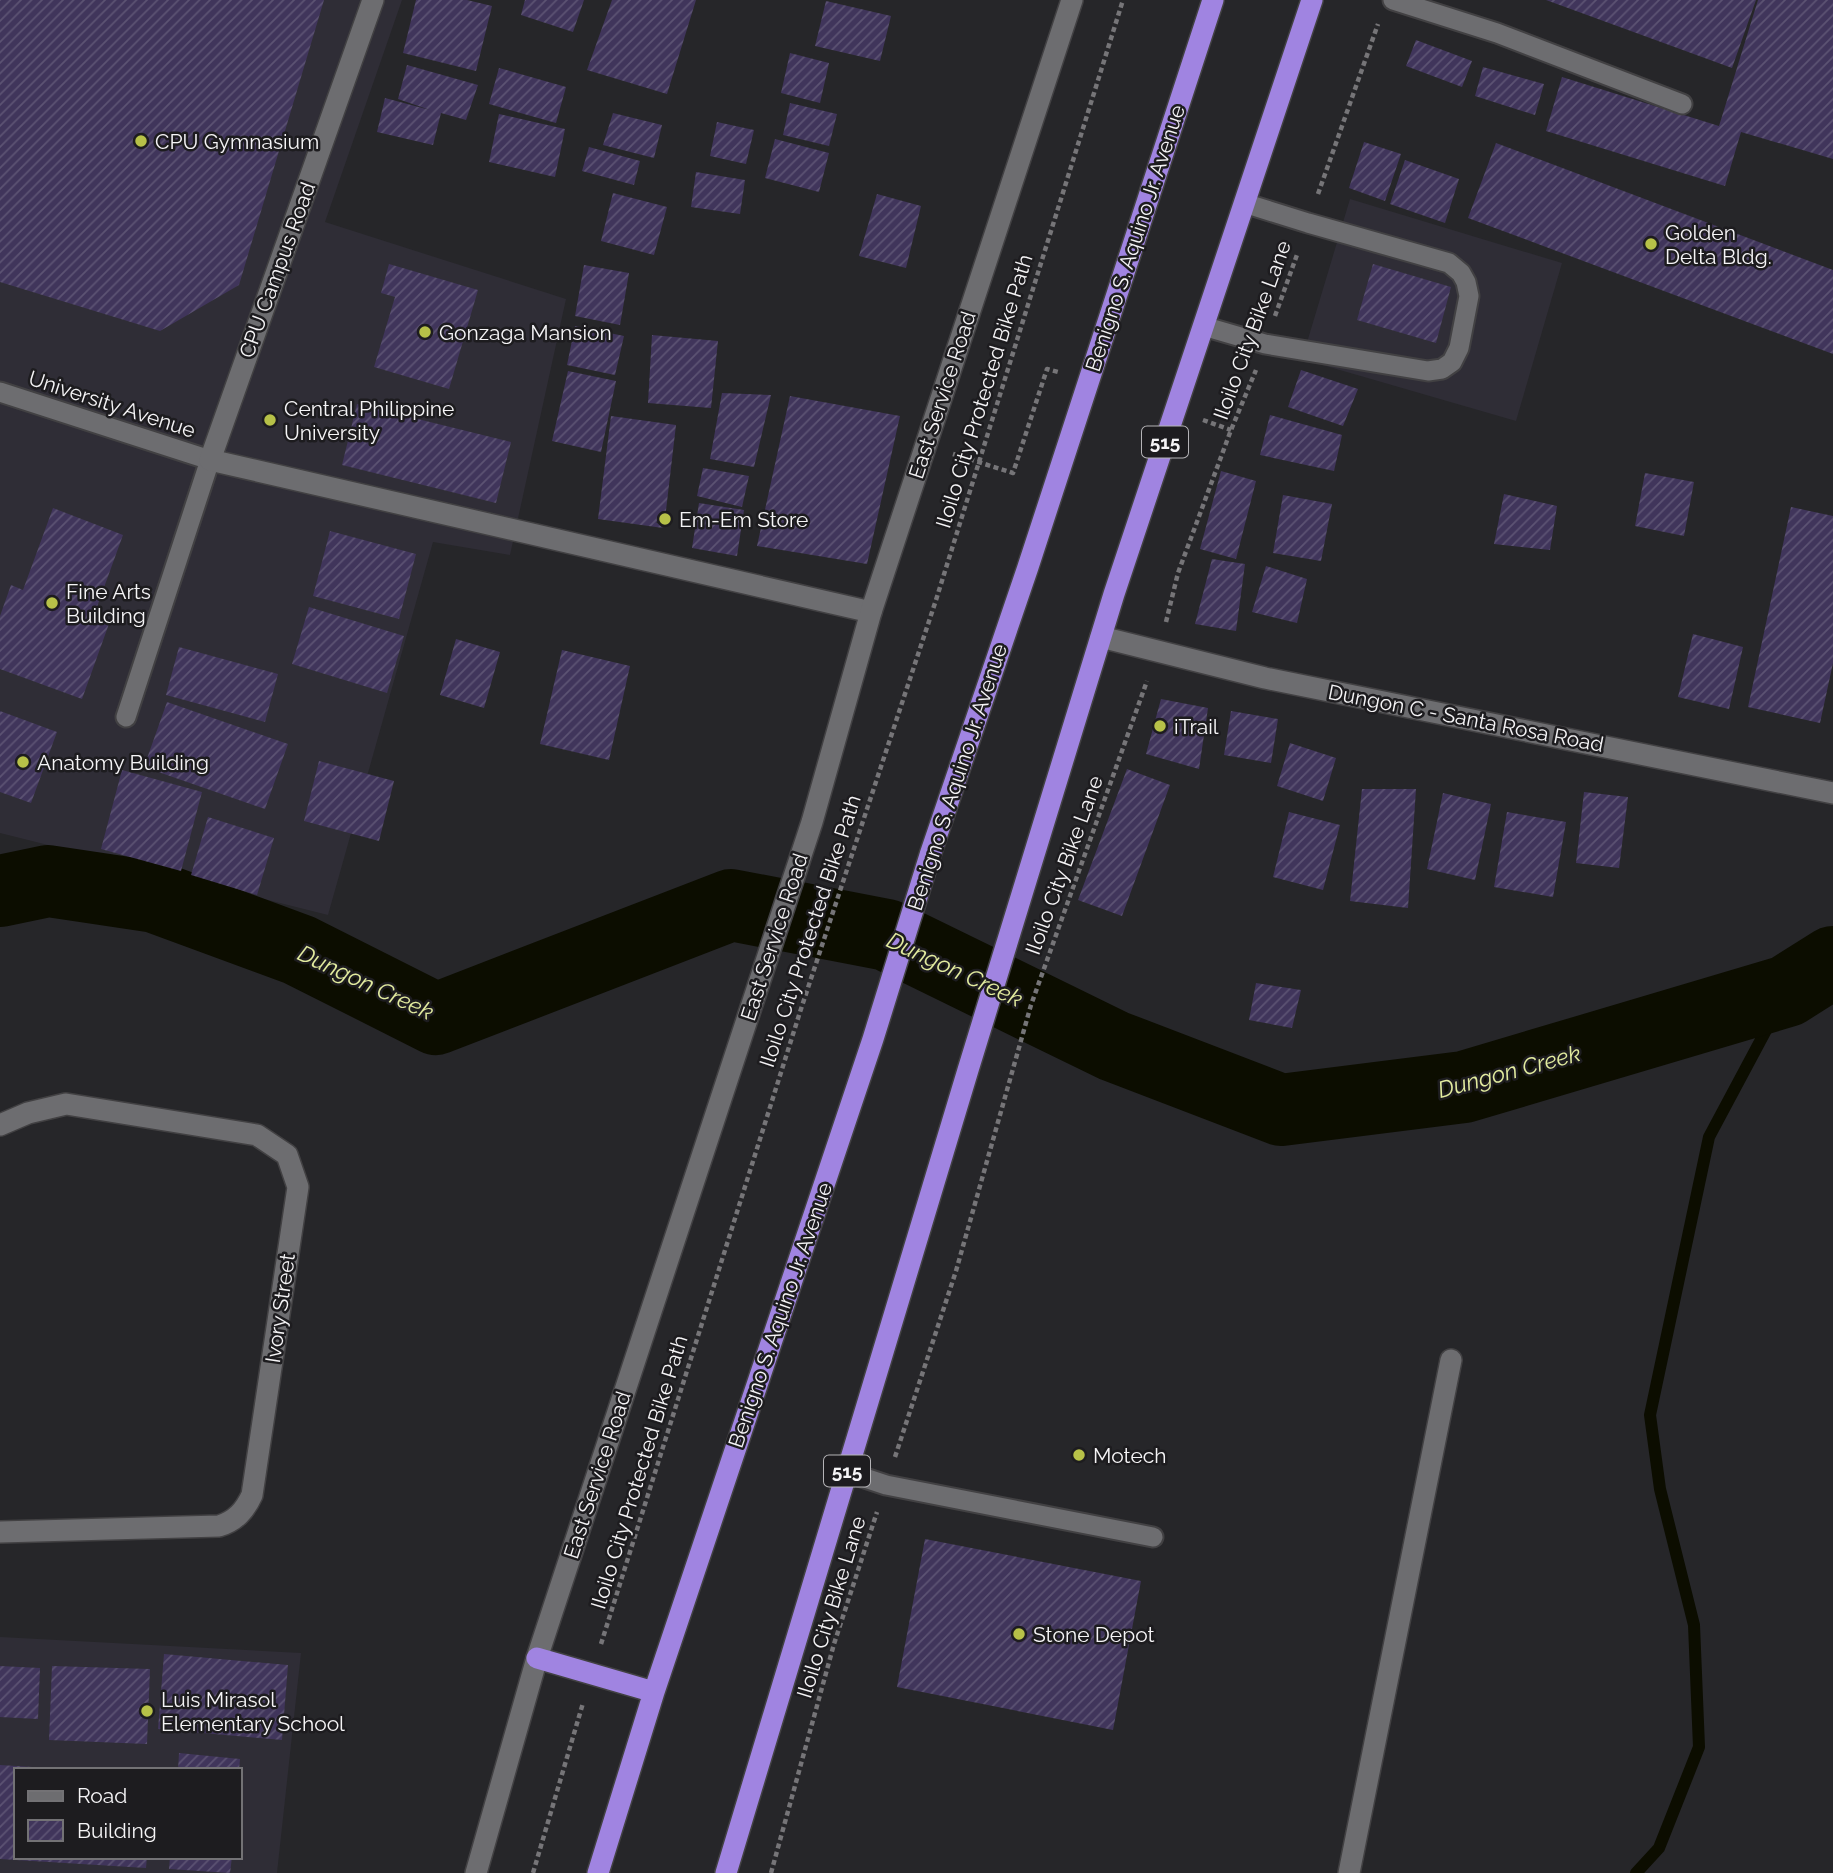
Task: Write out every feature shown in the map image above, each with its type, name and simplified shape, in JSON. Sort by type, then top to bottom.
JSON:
[{"type":"highway","name":"Benigno S. Aquino Jr. Avenue","points":[[598,1873],[654,1692],[873,1039],[930,855],[1213,0]]},
{"type":"highway","name":"515","points":[[726,1873],[1101,637],[1312,0]]},
{"type":"highway","points":[[537,1658],[654,1692]]},
{"type":"street","name":"CPU Campus Road","points":[[209,460],[373,0]]},
{"type":"street","name":"East Service Road","points":[[476,1873],[537,1658],[812,822],[871,611],[1072,0]]},
{"type":"street","points":[[209,460],[871,611]]},
{"type":"street","name":"Dungon C - Santa Rosa Road","points":[[1101,637],[1265,678],[1833,793]]},
{"type":"street","name":"Ivory Street","points":[[0,1125],[28,1113],[66,1104],[257,1135],[286,1155],[298,1187],[252,1495],[246,1508],[229,1523],[219,1526],[0,1532]]},
{"type":"street","points":[[1349,1873],[1451,1360]]},
{"type":"lane","points":[[1388,7],[1497,33],[1682,104]]},
{"type":"lane","points":[[1203,326],[1265,344],[1428,371],[1442,369],[1452,362],[1459,348],[1469,296],[1461,273],[1449,264],[1244,203]]},
{"type":"lane","name":"University Avenue","points":[[0,392],[209,460]]},
{"type":"lane","points":[[126,717],[209,460]]},
{"type":"lane","points":[[847,1472],[886,1485],[1153,1537]]},
{"type":"path","name":"Iloilo City Protected Bike Path","points":[[533,1873],[592,1675],[800,1012],[936,600],[1123,0]]},
{"type":"path","name":"Iloilo City Bike Lane","points":[[771,1873],[834,1644],[956,1271],[1031,1005],[1158,651],[1178,573],[1388,7]]},
{"type":"path","points":[[925,446],[1013,472],[1047,369],[1088,382]]},
{"type":"shaded area","name":"Central Philippine University","points":[[0,0],[402,0],[325,222],[566,299],[510,555],[433,542],[328,915],[0,833]]},
{"type":"shaded area","points":[[1350,199],[1562,263],[1516,421],[1302,359]]},
{"type":"shaded area","name":"Luis Mirasol Elementary School","points":[[0,1637],[301,1653],[277,1873],[0,1873]]},
{"type":"building","name":"CPU Gymnasium","points":[[0,0],[324,0],[239,285],[160,331],[0,282]]},
{"type":"building","points":[[416,0],[467,0],[492,6],[476,71],[403,53]]},
{"type":"building","points":[[525,0],[584,0],[573,32],[521,15]]},
{"type":"building","points":[[612,0],[696,0],[667,94],[587,70]]},
{"type":"building","points":[[1546,0],[1756,0],[1732,68]]},
{"type":"building","points":[[1758,0],[1833,0],[1833,159],[1741,132],[1725,186],[1546,131],[1562,77],[1719,126]]},
{"type":"building","points":[[826,1],[891,16],[880,61],[815,46]]},
{"type":"building","points":[[1416,40],[1472,61],[1462,87],[1406,66]]},
{"type":"building","points":[[790,53],[829,63],[820,103],[781,93]]},
{"type":"building","points":[[407,65],[478,85],[466,120],[441,113],[433,145],[377,132],[385,98],[430,110],[398,99]]},
{"type":"building","points":[[1483,67],[1544,84],[1535,115],[1475,96]]},
{"type":"building","points":[[499,68],[566,87],[556,123],[489,104]]},
{"type":"building","points":[[790,103],[837,114],[829,146],[783,135]]},
{"type":"building","points":[[613,113],[662,125],[654,158],[603,145]]},
{"type":"building","points":[[499,114],[565,129],[555,177],[489,162]]},
{"type":"building","points":[[717,122],[754,130],[746,164],[710,156]]},
{"type":"building","points":[[775,139],[829,153],[819,192],[765,178]]},
{"type":"building","points":[[1364,142],[1401,154],[1385,201],[1349,188]]},
{"type":"building","name":"Golden Delta Bldg.","points":[[1496,143],[1833,270],[1833,354],[1468,218]]},
{"type":"building","points":[[589,147],[640,161],[634,185],[582,171]]},
{"type":"building","points":[[1405,160],[1459,179],[1445,223],[1390,204]]},
{"type":"building","points":[[696,172],[745,180],[740,214],[691,207]]},
{"type":"building","points":[[613,193],[667,207],[654,255],[601,241]]},
{"type":"building","points":[[877,194],[921,206],[906,268],[859,256]]},
{"type":"building","name":"Gonzaga Mansion","points":[[389,264],[478,290],[449,389],[374,367],[395,297],[381,293]]},
{"type":"building","points":[[1373,264],[1451,287],[1436,343],[1357,320]]},
{"type":"building","points":[[584,265],[629,273],[620,325],[575,316]]},
{"type":"building","points":[[575,326],[624,336],[615,375],[567,365]]},
{"type":"building","points":[[652,335],[718,341],[711,408],[648,403]]},
{"type":"building","points":[[1301,370],[1358,389],[1343,426],[1288,407]]},
{"type":"building","points":[[568,371],[616,381],[601,452],[552,441]]},
{"type":"building","points":[[722,393],[771,395],[754,467],[710,459]]},
{"type":"building","points":[[790,396],[900,416],[867,564],[757,546]]},
{"type":"building","points":[[357,404],[511,442],[496,503],[342,465]]},
{"type":"building","points":[[1270,415],[1342,435],[1334,471],[1260,455]]},
{"type":"building","points":[[611,416],[676,425],[665,519],[656,522],[663,528],[598,519]]},
{"type":"building","points":[[703,468],[749,476],[742,507],[697,496]]},
{"type":"building","points":[[1221,471],[1256,481],[1236,559],[1200,549]]},
{"type":"building","points":[[1645,473],[1694,482],[1684,536],[1635,526]]},
{"type":"building","points":[[1504,494],[1557,506],[1550,550],[1494,544]]},
{"type":"building","points":[[1283,495],[1332,504],[1321,561],[1273,553]]},
{"type":"building","points":[[699,503],[744,510],[737,556],[692,548]]},
{"type":"building","points":[[1791,507],[1833,516],[1833,663],[1820,723],[1748,707]]},
{"type":"building","name":"Fine Arts Building","points":[[53,508],[123,535],[94,615],[110,621],[82,699],[0,669],[0,616],[11,585],[23,590]]},
{"type":"building","points":[[330,531],[416,554],[399,619],[313,596]]},
{"type":"building","points":[[1212,559],[1245,564],[1236,631],[1195,624]]},
{"type":"building","points":[[1266,566],[1307,579],[1297,623],[1252,612]]},
{"type":"building","points":[[309,607],[404,636],[387,693],[292,664]]},
{"type":"building","points":[[1693,634],[1743,647],[1729,709],[1678,697]]},
{"type":"building","points":[[456,639],[500,652],[484,708],[440,695]]},
{"type":"building","points":[[179,647],[278,674],[265,722],[166,695]]},
{"type":"building","points":[[562,650],[630,666],[609,760],[540,744]]},
{"type":"building","points":[[1161,699],[1208,708],[1199,769],[1146,754]]},
{"type":"building","points":[[167,702],[288,744],[265,809],[144,767]]},
{"type":"building","name":"Anatomy Building","points":[[0,711],[57,732],[31,803],[0,792]]},
{"type":"building","points":[[1231,711],[1278,719],[1271,763],[1224,755]]},
{"type":"building","points":[[1290,743],[1336,758],[1323,801],[1277,786]]},
{"type":"building","points":[[319,761],[394,781],[379,841],[304,821]]},
{"type":"building","points":[[1127,769],[1170,785],[1122,916],[1078,900]]},
{"type":"building","points":[[122,770],[202,792],[181,871],[101,849]]},
{"type":"building","points":[[1362,789],[1416,789],[1408,908],[1350,901]]},
{"type":"building","points":[[1584,792],[1628,797],[1619,868],[1576,863]]},
{"type":"building","points":[[1443,793],[1491,804],[1475,880],[1427,869]]},
{"type":"building","points":[[1289,812],[1340,825],[1323,890],[1273,877]]},
{"type":"building","points":[[1507,812],[1566,822],[1553,897],[1494,887]]},
{"type":"building","points":[[208,817],[274,838],[257,895],[191,875]]},
{"type":"building","points":[[1256,983],[1301,990],[1292,1028],[1249,1020]]},
{"type":"building","name":"Stone Depot","points":[[925,1539],[1141,1581],[1113,1730],[897,1687]]},
{"type":"building","points":[[164,1654],[288,1665],[282,1740],[158,1729]]},
{"type":"building","points":[[0,1666],[40,1668],[38,1719],[0,1717]]},
{"type":"building","points":[[52,1666],[150,1669],[147,1744],[49,1740]]},
{"type":"building","points":[[179,1753],[240,1759],[239,1768],[178,1768]]},
{"type":"building","points":[[0,1765],[49,1768],[14,1768],[14,1859],[147,1859],[146,1868],[0,1859]]},
{"type":"building","points":[[170,1859],[232,1859],[230,1873],[169,1869]]},
{"type":"waterway","name":"Dungon Creek","points":[[0,891],[48,881],[155,897],[299,950],[436,1019],[731,905],[887,935],[1114,1046],[1281,1110],[1464,1087],[1787,991],[1833,962]]},
{"type":"waterway","points":[[1636,1873],[1659,1848],[1699,1747],[1694,1625],[1660,1489],[1650,1415],[1709,1137],[1787,991]]},
{"type":"place","name":"CPU Gymnasium","points":[[141,141]]},
{"type":"place","name":"Golden Delta Bldg.","points":[[1651,244]]},
{"type":"place","name":"Gonzaga Mansion","points":[[425,332]]},
{"type":"place","name":"Central Philippine University","points":[[270,420]]},
{"type":"place","name":"Em-Em Store","points":[[665,519]]},
{"type":"place","name":"Fine Arts Building","points":[[52,603]]},
{"type":"place","name":"iTrail","points":[[1160,726]]},
{"type":"place","name":"Anatomy Building","points":[[23,762]]},
{"type":"place","name":"Motech","points":[[1079,1455]]},
{"type":"place","name":"Stone Depot","points":[[1019,1634]]},
{"type":"place","name":"Luis Mirasol Elementary School","points":[[147,1711]]}]
